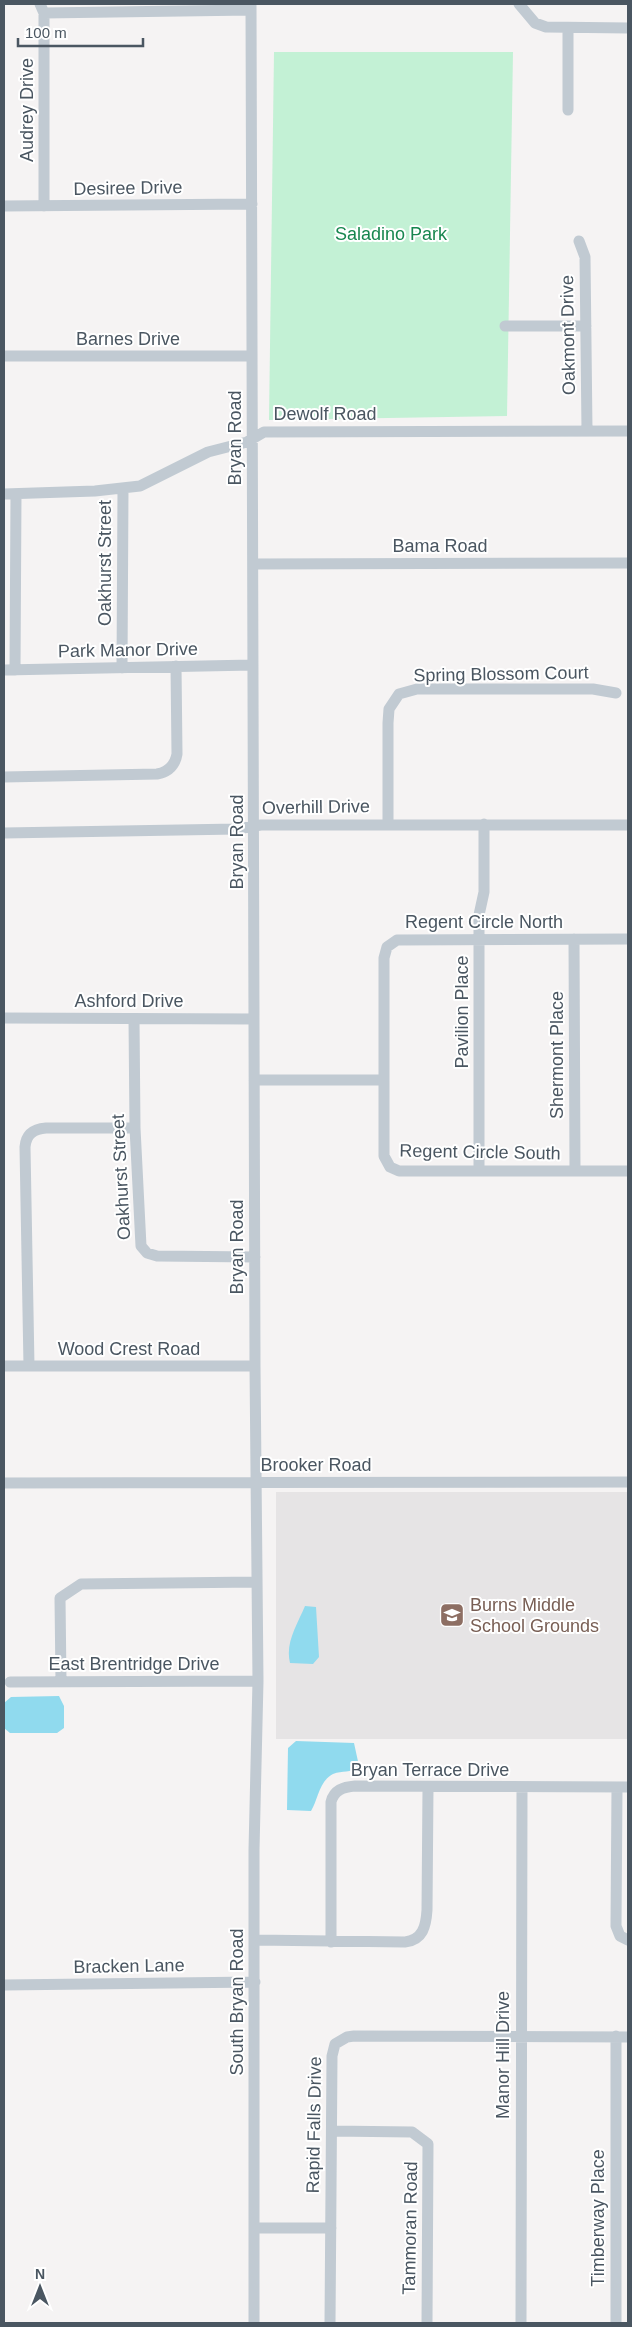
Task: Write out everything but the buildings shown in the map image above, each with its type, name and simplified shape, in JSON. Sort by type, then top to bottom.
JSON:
[{"type":"street","points":[[519,4],[535,23],[546,27],[568,29],[628,28]]},
{"type":"street","points":[[42,8],[251,7]]},
{"type":"street","name":"Bryan Road","points":[[251,7],[255,1482],[258,1681]]},
{"type":"street","name":"Audrey Drive","points":[[42,8],[44,206]]},
{"type":"street","points":[[568,29],[568,110]]},
{"type":"street","name":"Desiree Drive","points":[[4,206],[252,204]]},
{"type":"street","name":"Oakmont Drive","points":[[579,241],[585,257],[587,430]]},
{"type":"street","points":[[505,326],[586,326]]},
{"type":"street","name":"Barnes Drive","points":[[4,356],[252,356]]},
{"type":"street","name":"Dewolf Road","points":[[4,494],[123,489],[146,484],[208,452],[253,439],[264,432],[628,430]]},
{"type":"street","name":"Oakhurst Street","points":[[122,668],[123,489]]},
{"type":"street","points":[[10,670],[16,494]]},
{"type":"street","name":"Bama Road","points":[[253,564],[628,563]]},
{"type":"street","name":"Park Manor Drive","points":[[10,670],[253,665]]},
{"type":"street","points":[[4,777],[157,774],[169,770],[175,762],[177,754],[176,666]]},
{"type":"street","name":"Spring Blossom Court","points":[[388,824],[389,710],[399,694],[417,689],[592,689],[616,692]]},
{"type":"street","name":"Overhill Drive","points":[[4,833],[388,824],[628,825]]},
{"type":"street","name":"Pavilion Place","points":[[479,1171],[479,915],[484,892],[484,824]]},
{"type":"street","name":"Regent Circle North","points":[[384,1080],[384,958],[387,947],[397,940],[628,939]]},
{"type":"street","name":"Shermont Place","points":[[574,940],[575,1171]]},
{"type":"street","name":"Ashford Drive","points":[[4,1018],[254,1018]]},
{"type":"street","name":"Oakhurst Street","points":[[134,1018],[135,1128],[140,1240],[143,1250],[158,1256],[255,1257]]},
{"type":"street","points":[[254,1080],[384,1080]]},
{"type":"street","name":"Regent Circle South","points":[[384,1080],[384,1156],[390,1167],[399,1171],[628,1171]]},
{"type":"street","points":[[29,1366],[25,1148],[27,1138],[34,1131],[46,1128],[135,1128]]},
{"type":"street","name":"Wood Crest Road","points":[[4,1366],[255,1366]]},
{"type":"street","name":"Brooker Road","points":[[4,1483],[628,1482]]},
{"type":"street","points":[[60,1681],[60,1598],[81,1584],[256,1582]]},
{"type":"street","name":"East Brentridge Drive","points":[[10,1682],[258,1681]]},
{"type":"street","name":"South Bryan Road","points":[[254,2323],[256,1940],[254,1850],[258,1681]]},
{"type":"street","name":"Bryan Terrace Drive","points":[[331,1942],[333,1796],[346,1786],[428,1788],[622,1787],[616,1926],[620,1936],[628,1940]]},
{"type":"street","name":"Manor Hill Drive","points":[[521,2323],[520,2037],[522,1787]]},
{"type":"street","points":[[256,1940],[409,1942],[416,1939],[424,1930],[427,1910],[428,1788]]},
{"type":"street","name":"Bracken Lane","points":[[4,1985],[255,1982]]},
{"type":"street","name":"Rapid Falls Drive","points":[[330,2323],[332,2049],[340,2039],[354,2036],[628,2037]]},
{"type":"street","name":"Timberway Place","points":[[616,2036],[616,2323]]},
{"type":"street","name":"Tammoran Road","points":[[332,2131],[412,2132],[428,2144],[427,2323]]},
{"type":"street","points":[[254,2228],[330,2228]]},
{"type":"shaded area","name":"Burns Middle School Grounds","points":[[276,1492],[628,1492],[628,1739],[276,1739]]},
{"type":"green space","name":"Saladino Park","points":[[274,52],[513,52],[507,416],[269,420]]},
{"type":"water","points":[[305,1606],[316,1607],[319,1657],[313,1664],[290,1663],[290,1641]]},
{"type":"water","points":[[59,1696],[64,1706],[64,1728],[57,1733],[10,1733],[4,1728],[4,1703],[11,1697]]},
{"type":"water","points":[[296,1741],[354,1743],[359,1766],[353,1770],[333,1774],[328,1777],[311,1811],[287,1810],[288,1748]]},
{"type":"place","name":"Burns Middle School Grounds","points":[[452,1615]]}]
